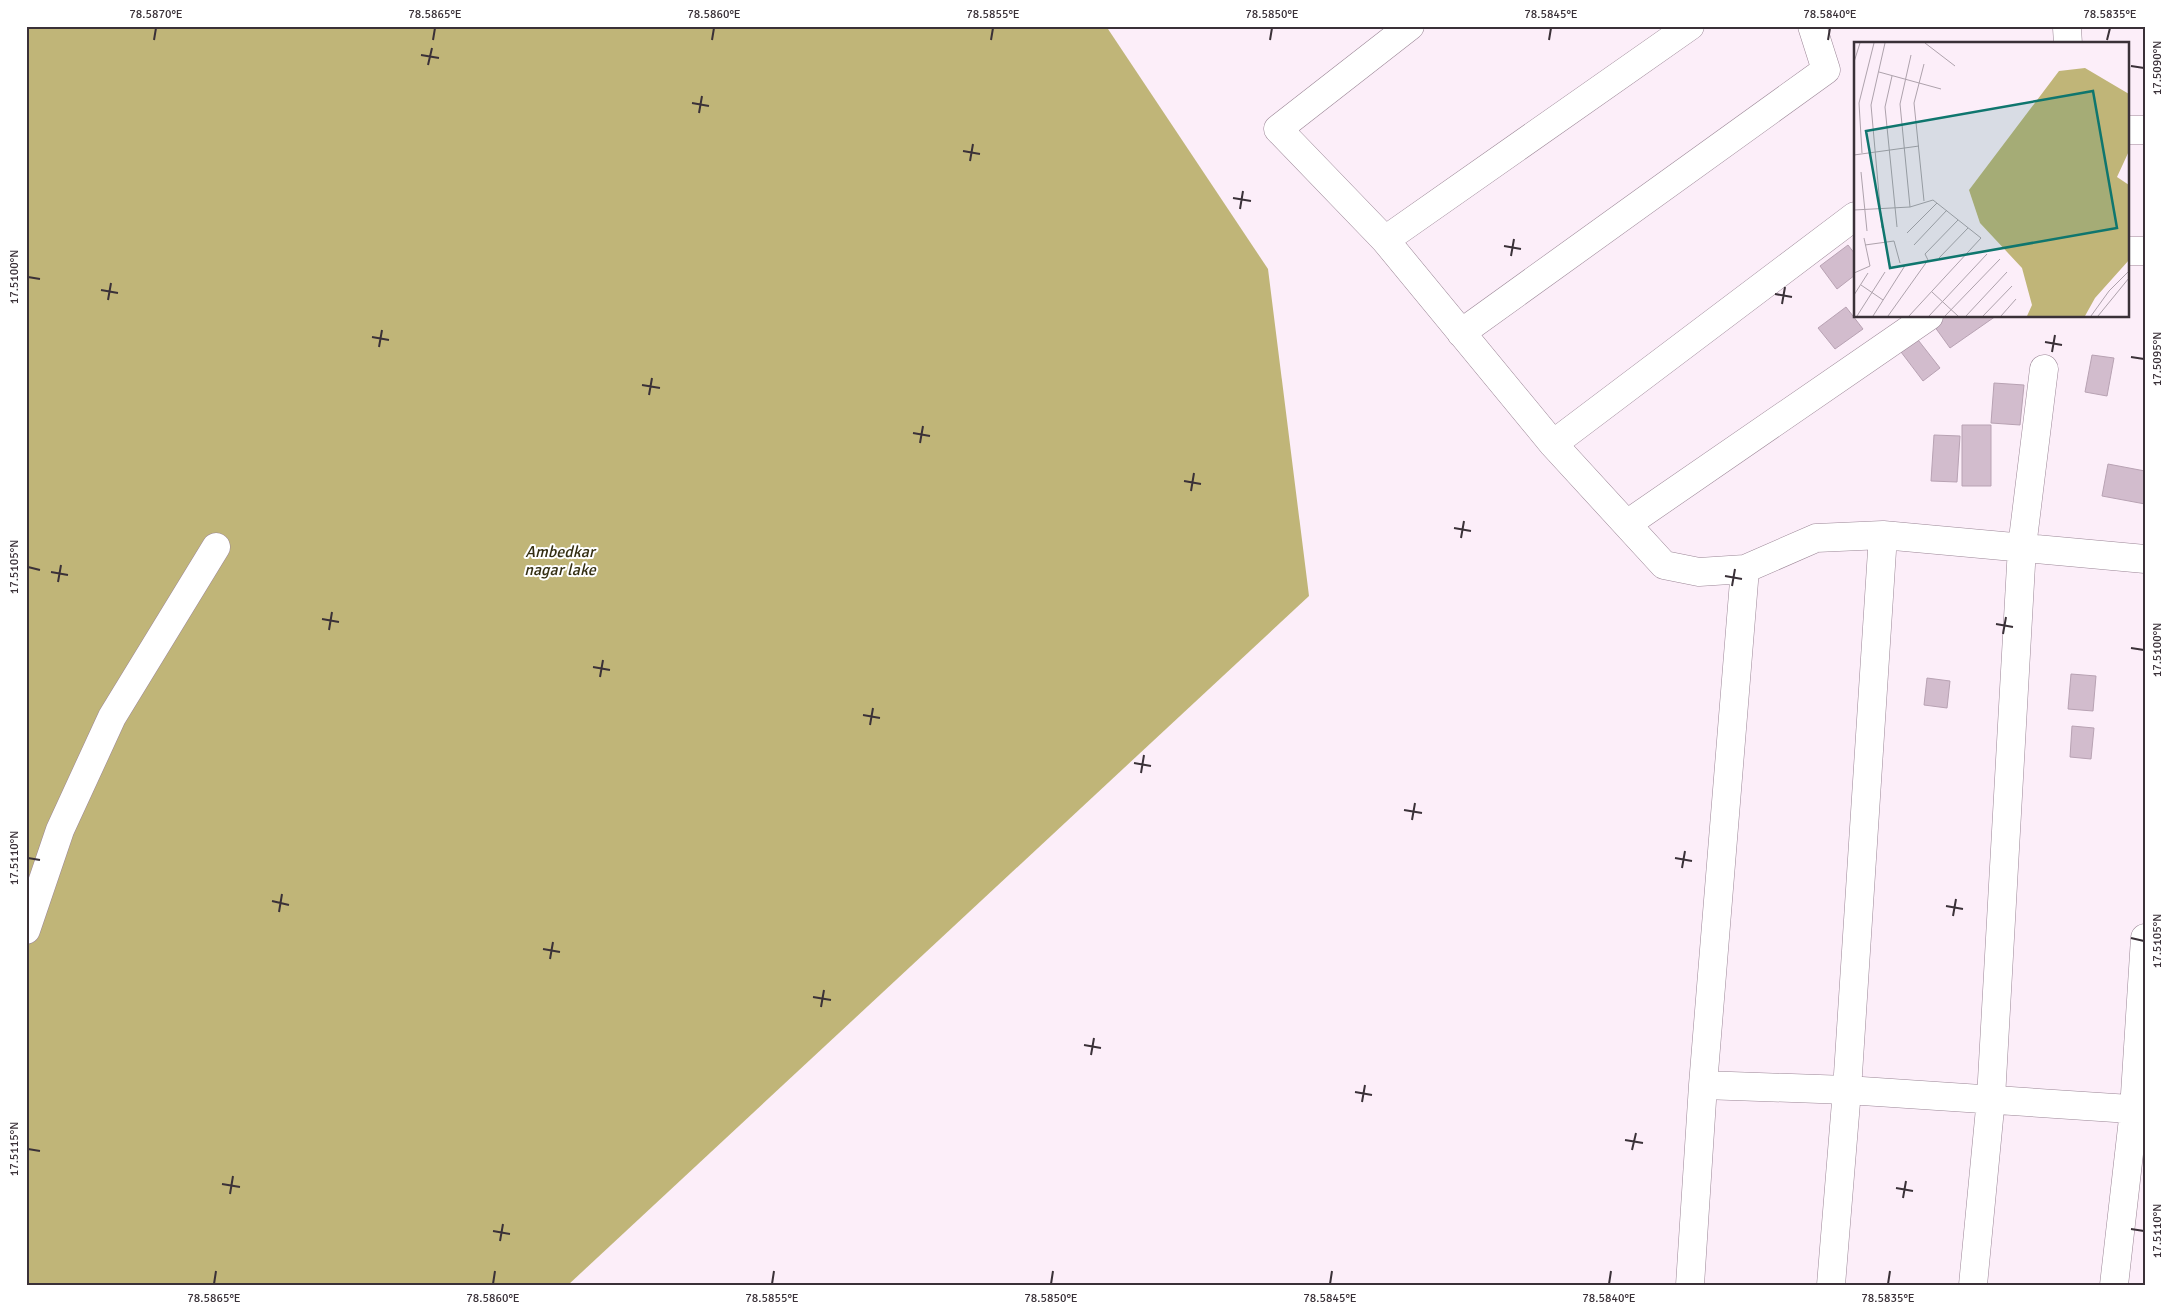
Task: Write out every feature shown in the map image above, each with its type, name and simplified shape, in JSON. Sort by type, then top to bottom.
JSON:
[{"type":"street","points":[[1410,26],[1278,129],[1385,240],[1553,444],[1664,565],[1699,572],[1745,569],[1816,538],[1883,535],[2145,559]]},
{"type":"street","points":[[1385,240],[1690,26]]},
{"type":"street","points":[[1461,333],[1826,70],[1812,26]]},
{"type":"street","points":[[2128,130],[2145,130]]},
{"type":"street","points":[[1553,444],[1854,217]]},
{"type":"street","points":[[2128,250],[2145,251]]},
{"type":"street","points":[[1627,524],[1926,318]]},
{"type":"street","points":[[1973,1285],[1990,1098],[2022,547],[2044,369]]},
{"type":"street","points":[[1831,1285],[1847,1090],[1883,535]]},
{"type":"street","points":[[26,930],[60,830],[112,717],[216,547]]},
{"type":"street","points":[[1690,1285],[1703,1085],[1745,569]]},
{"type":"street","points":[[2114,1285],[2139,1110],[2145,938]]},
{"type":"street","points":[[1703,1085],[1847,1090],[1990,1098],[2139,1110]]},
{"type":"water","name":"Ambedkar nagar lake","points":[[26,26],[1106,26],[1268,269],[1309,596],[568,1285],[26,1285]]},
{"type":"building","points":[[1848,245],[1854,253],[1854,276],[1837,289],[1820,266]]},
{"type":"building","points":[[1846,307],[1863,329],[1835,349],[1818,328]]},
{"type":"building","points":[[1938,318],[1993,318],[1950,348],[1932,323]]},
{"type":"building","points":[[1915,336],[1940,368],[1923,381],[1898,348]]},
{"type":"building","points":[[2092,355],[2114,358],[2107,396],[2085,392]]},
{"type":"building","points":[[1994,383],[2024,385],[2020,425],[1991,423]]},
{"type":"building","points":[[1962,425],[1991,425],[1991,486],[1962,486]]},
{"type":"building","points":[[1934,435],[1960,436],[1957,482],[1931,481]]},
{"type":"building","points":[[2108,464],[2145,471],[2145,504],[2102,496]]},
{"type":"building","points":[[2071,674],[2096,676],[2093,711],[2068,709]]},
{"type":"building","points":[[1927,678],[1950,681],[1947,708],[1924,705]]},
{"type":"building","points":[[2072,726],[2094,728],[2091,759],[2070,757]]}]
